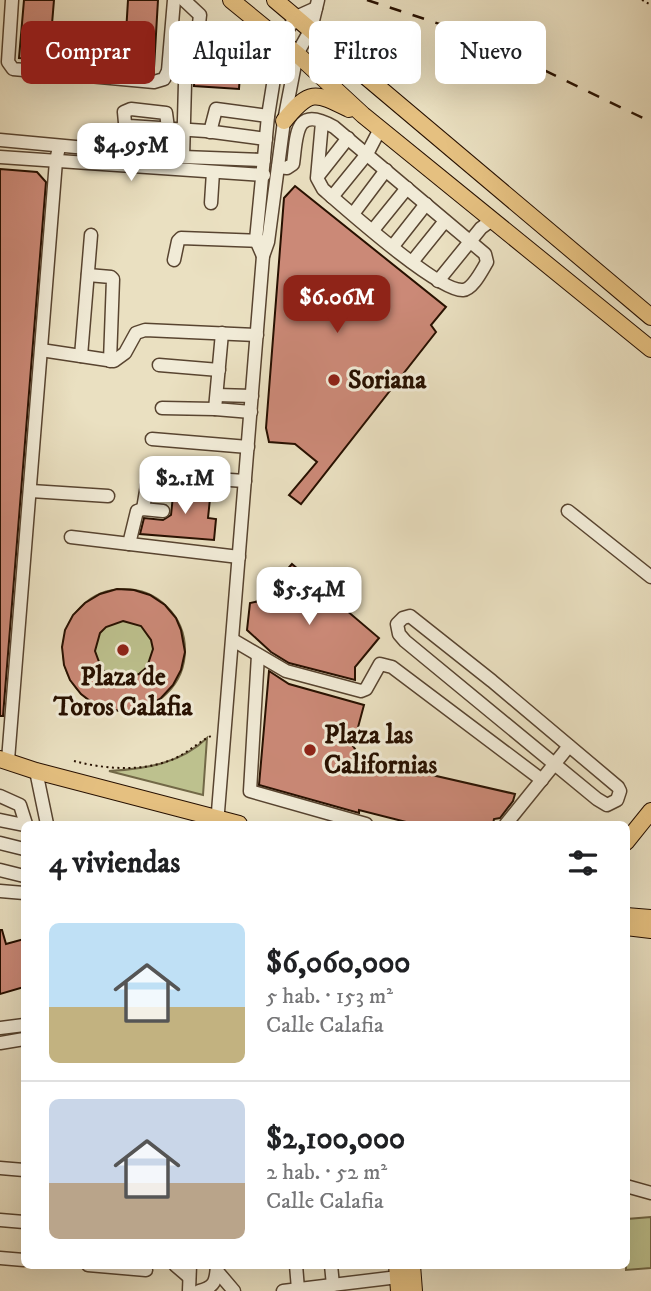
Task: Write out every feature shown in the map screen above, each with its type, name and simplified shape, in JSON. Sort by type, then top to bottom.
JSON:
[{"type":"main road","points":[[231,0],[256,21]]},
{"type":"main road","points":[[275,0],[309,27]]},
{"type":"main road","points":[[297,54],[363,115],[651,349]]},
{"type":"main road","points":[[376,84],[651,317]]},
{"type":"main road","points":[[276,119],[304,101],[321,96],[363,115]]},
{"type":"main road","points":[[4,760],[218,821]]},
{"type":"main road","points":[[630,822],[651,798]]},
{"type":"main road","points":[[630,837],[651,811]]},
{"type":"main road","points":[[630,916],[651,918]]},
{"type":"main road","points":[[630,927],[651,930]]},
{"type":"main road","points":[[412,1269],[414,1291]]},
{"type":"street","points":[[12,0],[8,62],[16,71],[154,82],[164,79],[168,71],[174,0]]},
{"type":"street","points":[[184,0],[200,15],[199,21]]},
{"type":"street","points":[[293,21],[317,4]]},
{"type":"street","points":[[218,821],[257,335],[266,139],[276,119],[297,54],[309,33]]},
{"type":"street","points":[[168,71],[184,79],[183,157]]},
{"type":"street","points":[[262,241],[278,167],[278,84]]},
{"type":"street","points":[[210,132],[216,109],[276,119]]},
{"type":"street","points":[[278,167],[289,167],[293,163],[297,132],[302,122],[322,122],[334,127],[488,258],[472,285],[463,290],[438,281],[323,189],[317,178],[322,122]]},
{"type":"street","points":[[169,128],[266,139]]},
{"type":"street","points":[[332,197],[367,154],[380,129]]},
{"type":"street","points":[[317,178],[348,138]]},
{"type":"street","points":[[0,140],[183,157],[264,160]]},
{"type":"street","points":[[4,760],[31,491],[59,147]]},
{"type":"street","points":[[0,157],[264,175]]},
{"type":"street","points":[[353,214],[386,170]]},
{"type":"street","points":[[211,203],[212,172]]},
{"type":"street","points":[[373,230],[407,188]]},
{"type":"street","points":[[393,246],[426,204]]},
{"type":"street","points":[[438,281],[481,228],[492,220]]},
{"type":"street","points":[[412,262],[445,221]]},
{"type":"street","points":[[81,356],[91,235]]},
{"type":"street","points":[[174,260],[181,238],[262,241]]},
{"type":"street","points":[[88,275],[113,279],[110,360]]},
{"type":"street","points":[[41,350],[114,361],[121,358],[139,331],[257,335]]},
{"type":"street","points":[[215,409],[222,333]]},
{"type":"street","points":[[159,365],[219,370]]},
{"type":"street","points":[[217,395],[252,396]]},
{"type":"street","points":[[162,408],[251,412]]},
{"type":"street","points":[[152,439],[248,447]]},
{"type":"street","points":[[143,509],[147,485],[160,478],[170,476],[245,481]]},
{"type":"street","points":[[31,491],[108,496]]},
{"type":"street","points":[[129,544],[135,514],[143,509],[163,511]]},
{"type":"street","points":[[568,511],[651,577]]},
{"type":"street","points":[[71,537],[239,557]]},
{"type":"street","points":[[410,616],[418,621],[569,746],[618,787],[620,791],[617,800],[607,805],[603,803],[555,764],[405,640],[397,628],[400,621],[410,616]]},
{"type":"street","points":[[233,640],[292,674],[361,691],[366,689],[380,664],[392,667],[542,780]]},
{"type":"street","points":[[258,655],[250,791],[355,821]]},
{"type":"street","points":[[508,821],[569,746]]},
{"type":"street","points":[[36,771],[46,821]]},
{"type":"street","points":[[0,796],[20,805],[24,821]]},
{"type":"street","points":[[0,820],[21,823]]},
{"type":"street","points":[[0,843],[21,848]]},
{"type":"street","points":[[0,870],[21,875]]},
{"type":"street","points":[[0,891],[21,893]]},
{"type":"street","points":[[0,1028],[21,1025]]},
{"type":"street","points":[[0,1043],[21,1040]]},
{"type":"street","points":[[0,1168],[21,1170]]},
{"type":"street","points":[[630,1187],[651,1192]]},
{"type":"street","points":[[0,1220],[21,1222]]},
{"type":"street","points":[[0,1258],[21,1260]]},
{"type":"street","points":[[134,1269],[146,1270]]},
{"type":"street","points":[[199,1291],[214,1284],[217,1269]]},
{"type":"street","points":[[218,1269],[234,1291]]},
{"type":"street","points":[[296,1269],[298,1289]]},
{"type":"street","points":[[331,1269],[332,1285]]},
{"type":"street","points":[[189,1291],[190,1271]]},
{"type":"street","points":[[283,1291],[398,1278]]},
{"type":"path","points":[[642,0],[651,5]]},
{"type":"path","points":[[74,761],[117,768],[154,765],[184,753],[211,735],[225,734]]},
{"type":"green space","name":"Plaza de Toros Calafia","points":[[124,589],[147,594],[167,607],[180,627],[185,650],[180,673],[167,693],[147,706],[124,711],[101,706],[81,693],[68,673],[63,650],[68,627],[81,607],[101,594]]},
{"type":"green space","points":[[207,738],[203,795],[109,771],[161,764],[185,754]]},
{"type":"green space","points":[[651,1217],[651,1268],[626,1270],[630,1269],[630,1219]]},
{"type":"building","points":[[24,0],[54,0],[52,21],[22,21]]},
{"type":"building","points":[[128,0],[158,0],[155,51],[155,21],[127,21]]},
{"type":"building","points":[[194,84],[239,84],[239,89]]},
{"type":"building","points":[[0,169],[37,172],[46,182],[3,716],[0,716]]},
{"type":"building","name":"Soriana","points":[[295,186],[446,307],[431,325],[436,332],[301,504],[289,495],[317,462],[295,444],[269,442],[266,428],[284,198]]},
{"type":"building","points":[[174,486],[211,489],[208,518],[216,519],[214,540],[140,534],[144,518],[163,520],[171,515]]},
{"type":"building","points":[[292,564],[379,638],[355,667],[355,680],[289,663],[271,652],[247,630],[250,603],[259,601]]},
{"type":"building","name":"Plaza de Toros Calafia","points":[[117,589],[150,595],[165,605],[176,618],[181,630],[185,652],[181,670],[173,685],[161,698],[146,707],[129,711],[111,710],[94,704],[81,694],[70,680],[64,665],[62,647],[65,630],[73,615],[85,603],[100,594]],"holes":[[[123,621],[141,626],[151,640],[153,649],[147,667],[139,674],[120,679],[102,670],[95,651],[100,633],[106,627]]]},
{"type":"building","points":[[269,671],[289,684],[364,705],[353,746],[362,759],[515,794],[500,818],[494,821],[402,821],[359,810],[359,813],[259,785]]},
{"type":"building","points":[[2,930],[6,944],[21,940],[21,988],[0,994]]},
{"type":"railway","points":[[367,0],[470,34],[651,122]]},
{"type":"place","name":"Soriana","points":[[334,380]]},
{"type":"place","name":"Plaza de Toros Calafia","points":[[123,650]]},
{"type":"place","name":"Plaza las Californias","points":[[310,750]]}]
